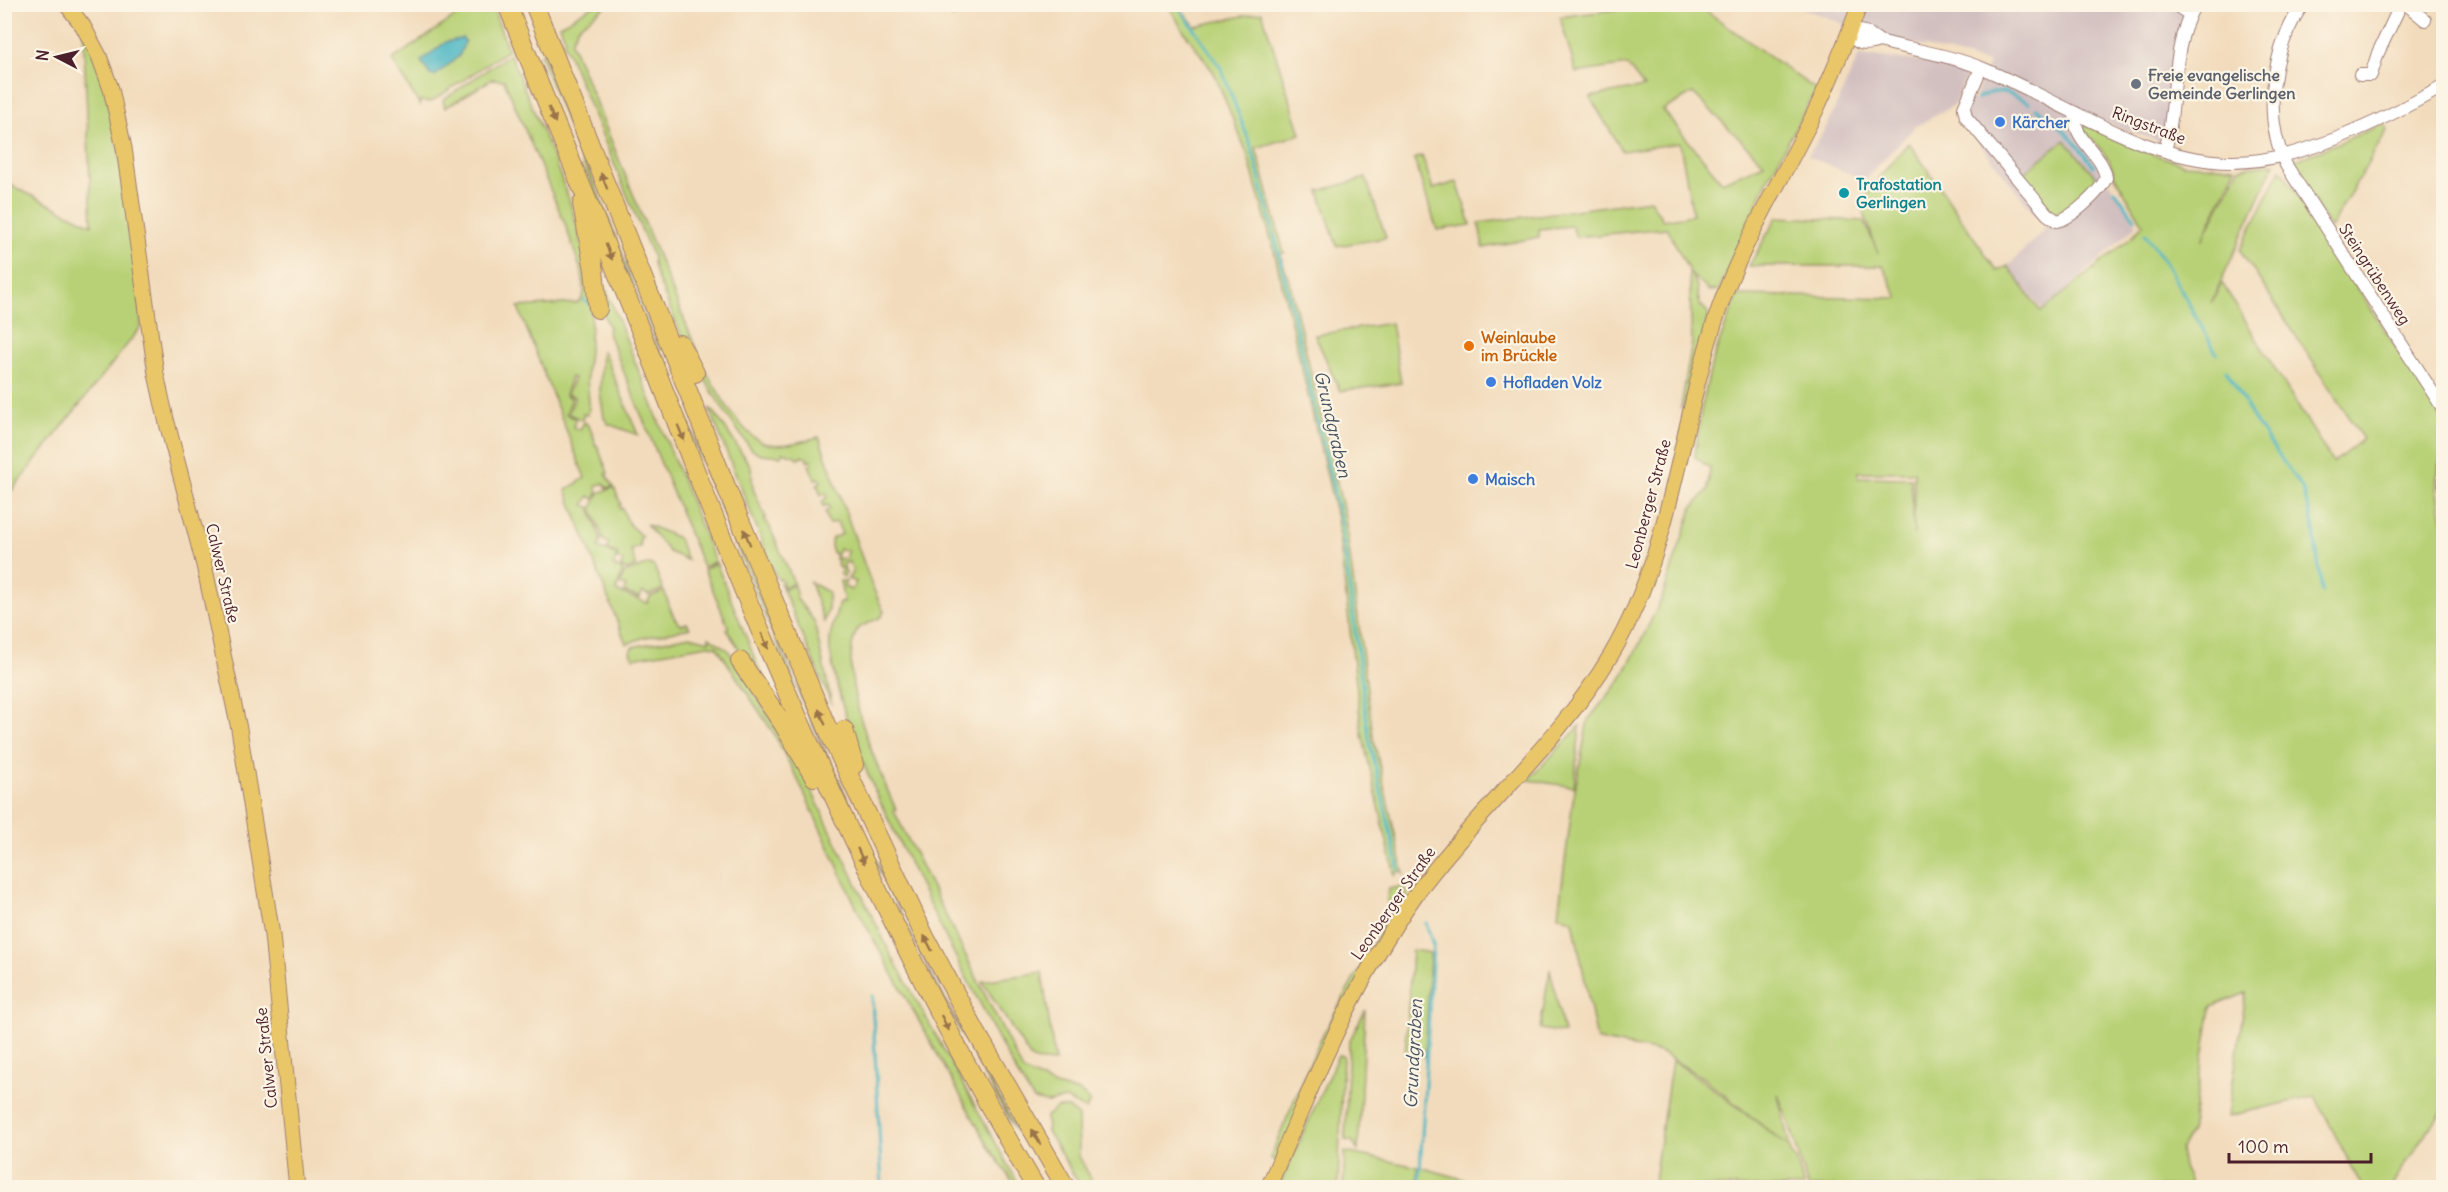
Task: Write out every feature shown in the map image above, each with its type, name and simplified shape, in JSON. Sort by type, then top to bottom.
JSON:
[{"type":"highway","points":[[507,4],[747,597],[837,803],[876,887],[967,1067],[1036,1188]]},
{"type":"highway","points":[[535,8],[768,588],[873,827],[920,927],[961,1006],[1066,1188]]},
{"type":"highway","points":[[579,178],[598,309]]},
{"type":"highway","points":[[650,294],[695,373]]},
{"type":"highway","points":[[740,661],[783,724],[809,771],[837,803]]},
{"type":"highway","points":[[844,730],[873,827]]},
{"type":"main road","name":"Calwer Straße","points":[[66,4],[83,26],[99,56],[111,89],[124,148],[156,374],[204,565],[239,729],[272,935],[297,1188]]},
{"type":"main road","name":"Leonberger Straße","points":[[1268,1188],[1335,1034],[1365,975],[1388,937],[1439,865],[1575,708],[1611,654],[1628,622],[1658,546],[1678,471],[1699,371],[1719,307],[1737,266],[1815,114],[1860,4]]},
{"type":"street","points":[[2165,151],[2172,121],[2180,46],[2192,9],[2174,4]]},
{"type":"street","name":"Steingrübenweg","points":[[2303,4],[2283,42],[2274,71],[2273,120],[2277,144],[2281,155],[2444,410]]},
{"type":"street","points":[[2360,75],[2371,75],[2378,53],[2403,4],[2425,20]]},
{"type":"street","name":"Ringstraße","points":[[1849,33],[1859,30],[1867,32],[1878,41],[1981,68],[2076,113],[2165,151],[2190,158],[2232,162],[2254,161],[2281,155],[2355,130],[2444,86]]},
{"type":"street","points":[[1981,68],[1964,108],[1966,117],[2047,214],[2057,221],[2064,219],[2098,191],[2106,178],[2102,163],[2078,132],[2074,123],[2076,113]]},
{"type":"street","points":[[2444,464],[2444,487]]},
{"type":"shaded area","points":[[1795,5],[2194,5],[2161,142],[2077,114],[2078,133],[2137,225],[2043,311],[2008,266],[2046,228],[1956,114],[1975,97],[1989,63],[1859,30]]},
{"type":"shaded area","points":[[1859,55],[1910,60],[1968,73],[1954,105],[1915,127],[1864,180],[1808,156],[1828,124]]},
{"type":"green space","points":[[472,5],[492,5],[508,50],[431,102],[420,101],[420,105],[392,60]]},
{"type":"green space","points":[[594,5],[607,5],[578,27],[571,42],[703,366],[740,423],[759,440],[768,444],[781,445],[819,437],[872,586],[884,612],[881,617],[858,628],[852,647],[851,669],[854,694],[861,719],[869,745],[896,810],[894,811],[1023,1071],[1055,1086],[1080,1092],[1090,1101],[1086,1110],[1066,1099],[1047,1103],[1034,1100],[1026,1089],[950,946],[867,772],[845,712],[830,651],[831,633],[839,602],[844,602],[840,581],[846,581],[844,587],[852,590],[856,582],[848,579],[853,571],[849,562],[843,564],[846,574],[844,577],[840,574],[842,568],[839,568],[837,564],[839,563],[835,558],[846,559],[847,550],[839,549],[836,556],[832,550],[832,538],[842,534],[837,522],[829,524],[825,512],[830,509],[828,505],[823,506],[822,502],[827,497],[826,493],[821,495],[817,484],[821,482],[819,478],[815,479],[809,465],[813,463],[811,459],[807,461],[807,458],[801,456],[799,459],[783,452],[782,456],[761,454],[752,450],[714,394],[683,338],[653,266],[653,257],[563,41],[565,39],[560,25]]},
{"type":"green space","points":[[947,5],[1010,5],[952,17]]},
{"type":"green space","points":[[1168,5],[1178,5],[1195,26],[1262,12],[1301,134],[1256,148],[1284,253],[1280,254],[1290,284],[1345,517],[1373,737],[1404,874],[1399,870],[1395,876],[1362,734],[1337,518],[1275,254],[1247,153],[1214,73]]},
{"type":"green space","points":[[1652,5],[1698,5],[1816,90],[1767,181],[1719,290],[1709,291],[1690,273],[1696,283],[1700,307],[1702,306],[1709,314],[1685,404],[1681,408],[1692,342],[1689,271],[1667,228],[1576,237],[1572,226],[1539,229],[1539,237],[1483,248],[1479,223],[1650,200],[1663,220],[1693,215],[1680,143],[1622,151],[1590,97],[1644,87],[1627,65],[1576,73],[1560,17]],"holes":[[[1693,93],[1764,163],[1722,182],[1663,110]]]},
{"type":"green space","points":[[83,26],[99,56],[138,248],[141,327],[5,499],[4,182],[92,225]]},
{"type":"green space","points":[[543,53],[698,446],[821,742],[905,921],[952,1013],[1019,1133],[964,1038],[914,941],[821,744],[694,443],[540,55]]},
{"type":"green space","points":[[510,54],[561,178],[581,242],[588,276],[591,317],[587,369],[588,415],[583,414],[583,420],[568,414],[575,397],[567,394],[574,378],[571,377],[565,395],[572,398],[566,414],[576,419],[573,427],[580,430],[584,422],[589,427],[608,473],[606,474],[613,486],[607,488],[604,483],[596,486],[598,492],[594,499],[589,496],[584,505],[590,507],[601,540],[598,548],[617,555],[613,566],[623,570],[616,591],[647,603],[650,597],[664,591],[675,618],[681,625],[687,623],[690,628],[642,638],[626,644],[566,490],[585,478],[518,307],[577,303],[584,293],[582,273],[565,224],[504,80],[492,79],[445,108],[443,100]]},
{"type":"green space","points":[[2085,124],[2146,152],[2184,164],[2236,167],[2202,241],[2239,168],[2275,163],[2211,303],[2222,283],[2333,463],[2363,439],[2240,250],[2281,169],[2443,420],[2443,447],[2436,482],[2444,526],[2443,1111],[2422,1138],[2391,1187],[2362,1187],[2315,1096],[2228,1116],[2246,993],[2211,1007],[2191,1132],[2180,1150],[2183,1167],[2192,1187],[1808,1187],[1778,1094],[1791,1153],[1797,1161],[1804,1187],[1653,1187],[1672,1060],[1788,1146],[1702,1077],[1660,1052],[1597,1040],[1573,921],[1558,915],[1573,800],[1588,720],[1621,679],[1640,643],[1662,598],[1692,509],[1708,489],[1710,468],[1695,457],[1701,410],[1712,362],[1737,295],[1898,298],[1883,266],[1749,266],[1777,217],[1864,221],[1878,253],[1862,201],[1909,143],[1997,271],[2008,266],[2041,312],[2132,237],[2143,224],[2114,175],[2106,156],[2083,129]],"holes":[[[1859,472],[1914,472],[1914,535],[1911,478],[1858,477]]]},
{"type":"green space","points":[[2384,124],[2388,129],[2330,228],[2291,162]]},
{"type":"green space","points":[[2065,140],[2099,181],[2064,211],[2052,214],[2021,175]]},
{"type":"green space","points":[[1422,156],[1433,189],[1457,182],[1471,225],[1437,230],[1414,159]]},
{"type":"green space","points":[[1366,178],[1386,238],[1337,246],[1319,191]]},
{"type":"green space","points":[[606,289],[715,562],[703,567],[608,333],[609,328],[604,315],[604,290]]},
{"type":"green space","points":[[1391,323],[1401,383],[1340,391],[1315,335]]},
{"type":"green space","points":[[602,351],[638,435],[608,424],[604,418],[600,392]]},
{"type":"green space","points":[[709,408],[715,413],[751,467],[753,489],[766,518],[764,519],[768,523],[794,583],[784,587],[774,571]]},
{"type":"green space","points":[[614,487],[621,505],[620,509],[622,508],[629,524],[642,537],[639,540],[641,546],[631,550],[636,566],[627,570],[621,567],[623,561],[617,559],[618,554],[607,549],[609,543],[604,541],[592,508],[599,493]]},
{"type":"green space","points":[[646,524],[678,538],[687,560],[669,552]]},
{"type":"green space","points":[[716,563],[766,686],[754,672],[727,630],[728,626],[704,569]]},
{"type":"green space","points":[[649,564],[654,566],[663,589],[649,595],[642,592],[640,598],[624,592],[626,586],[620,584],[624,573]]},
{"type":"green space","points":[[780,582],[784,589],[794,585],[797,599],[814,621],[832,705]]},
{"type":"green space","points":[[810,582],[828,592],[828,610],[824,622]]},
{"type":"green space","points":[[690,636],[709,641],[709,637],[728,650],[802,771],[889,951],[1020,1187],[1016,1187],[989,1147],[859,913],[800,784],[774,734],[716,646],[708,645],[633,658],[630,652],[632,647]]},
{"type":"green space","points":[[1580,726],[1574,787],[1528,780]]},
{"type":"green space","points":[[1399,887],[1406,890],[1408,899],[1276,1161],[1270,1158],[1319,1042],[1390,914],[1387,900],[1389,889]]},
{"type":"green space","points":[[1412,950],[1430,953],[1425,1056],[1405,1055]]},
{"type":"green space","points":[[1550,969],[1564,1033],[1540,1029]]},
{"type":"green space","points":[[1042,972],[1055,1062],[1032,1060],[982,981]]},
{"type":"green space","points":[[1365,1010],[1358,1151],[1352,1141],[1345,1140],[1349,1042]]},
{"type":"green space","points":[[1338,1055],[1343,1056],[1338,1187],[1279,1187]]},
{"type":"green space","points":[[1057,1108],[1069,1108],[1078,1117],[1079,1156],[1095,1187],[1081,1187],[1047,1131],[1046,1116]]},
{"type":"green space","points":[[1345,1152],[1418,1167],[1418,1187],[1343,1187]]},
{"type":"green space","points":[[1420,1167],[1488,1186],[1488,1187],[1419,1187]]},
{"type":"water","points":[[463,38],[465,42],[459,56],[435,76],[430,75],[421,61],[446,42]]},
{"type":"waterway","name":"Grundgraben","points":[[1177,4],[1221,68],[1252,149],[1279,254],[1341,522],[1369,739],[1399,870]]},
{"type":"waterway","points":[[1977,99],[1990,93],[2003,92],[2029,103]]},
{"type":"waterway","points":[[2036,108],[2060,127],[2094,166]]},
{"type":"waterway","points":[[2115,190],[2135,219]]},
{"type":"waterway","points":[[2145,234],[2164,260],[2217,354]]},
{"type":"waterway","points":[[584,300],[589,304]]},
{"type":"waterway","points":[[2226,370],[2258,426],[2302,488],[2313,524],[2322,592]]},
{"type":"waterway","name":"Grundgraben","points":[[1419,1188],[1433,945],[1426,923]]},
{"type":"waterway","points":[[872,996],[882,1188]]},
{"type":"place","name":"Freie evangelische Gemeinde Gerlingen","points":[[2136,84]]},
{"type":"place","name":"Kärcher","points":[[2000,122]]},
{"type":"place","name":"Trafostation Gerlingen","points":[[1844,193]]},
{"type":"place","name":"Weinlaube im Brückle","points":[[1469,346]]},
{"type":"place","name":"Hofladen Volz","points":[[1491,382]]},
{"type":"place","name":"Maisch","points":[[1473,479]]}]
